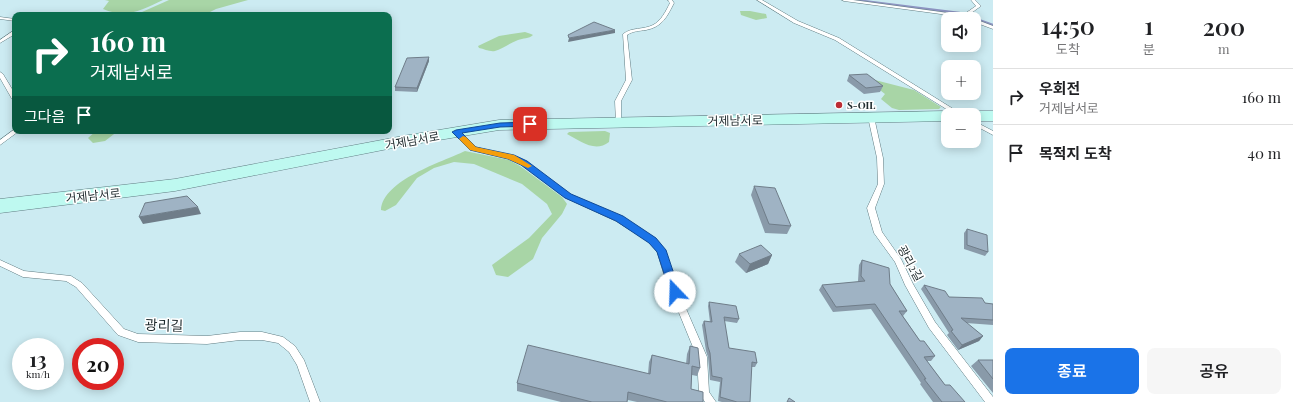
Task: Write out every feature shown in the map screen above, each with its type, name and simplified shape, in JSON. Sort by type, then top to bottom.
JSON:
[{"type":"main road","name":"거제남서로","points":[[0,206],[175,185],[500,125],[941,116]]},
{"type":"main road","points":[[981,116],[993,116]]},
{"type":"lane","points":[[618,122],[618,100],[629,80],[625,34],[631,30],[655,26],[663,18],[672,3],[670,0]]},
{"type":"lane","points":[[759,0],[796,22],[837,39],[949,108]]},
{"type":"lane","points":[[844,0],[863,4],[941,13]]},
{"type":"lane","points":[[971,12],[979,6],[973,0]]},
{"type":"lane","points":[[0,18],[12,20]]},
{"type":"lane","points":[[981,23],[993,28]]},
{"type":"lane","points":[[0,42],[12,34]]},
{"type":"lane","points":[[0,74],[12,94]]},
{"type":"lane","name":"광리2길","points":[[871,117],[880,158],[881,184],[872,208],[878,233],[898,261],[909,285],[932,325],[991,402]]},
{"type":"lane","points":[[981,127],[993,133]]},
{"type":"lane","points":[[456,132],[473,148],[511,157],[524,163],[568,196],[620,219],[652,240],[661,250],[670,281],[702,357],[704,393],[711,402]]},
{"type":"lane","points":[[0,143],[12,134]]},
{"type":"lane","name":"광리길","points":[[0,264],[23,274],[68,278],[80,285],[122,332],[138,338],[207,340],[240,336],[262,336],[280,340],[292,349],[301,363],[315,402]]},
{"type":"green space","points":[[105,0],[163,0],[134,12],[111,12],[103,9],[109,1]]},
{"type":"green space","points":[[169,0],[248,0],[210,12],[142,12]]},
{"type":"green space","points":[[740,11],[766,14],[767,18],[756,20],[741,15]]},
{"type":"green space","points":[[525,32],[533,35],[515,41],[495,51],[489,51],[479,48],[478,46],[499,36]]},
{"type":"green space","points":[[871,79],[914,90],[941,107],[939,109],[899,110],[892,108],[881,99],[885,94],[867,80]]},
{"type":"green space","points":[[605,131],[610,133],[609,142],[598,146],[582,143],[567,134],[569,132]]},
{"type":"green space","points":[[93,134],[114,134],[105,141],[93,143],[88,138]]},
{"type":"green space","points":[[465,151],[509,160],[520,166],[562,197],[567,204],[562,214],[542,238],[533,259],[508,277],[496,275],[492,265],[529,238],[552,214],[547,204],[522,184],[474,164],[454,162],[434,168],[417,178],[396,205],[385,211],[381,210],[384,199],[402,181],[415,173]]},
{"type":"building","points":[[594,22],[615,30],[569,38],[568,35]]},
{"type":"building","points":[[429,57],[417,88],[395,87],[407,58]]},
{"type":"building","points":[[867,74],[883,86],[866,88],[849,75]]},
{"type":"building","points":[[754,186],[775,188],[791,226],[769,224]]},
{"type":"building","points":[[187,196],[198,207],[139,217],[145,203]]},
{"type":"building","points":[[967,229],[987,235],[988,252],[967,245]]},
{"type":"building","points":[[761,245],[772,255],[750,264],[739,254]]},
{"type":"building","points":[[862,260],[889,268],[890,284],[907,311],[899,311],[920,341],[924,341],[935,356],[924,357],[945,385],[950,385],[965,402],[942,402],[924,379],[926,379],[875,304],[836,307],[822,285],[865,281],[861,276]]},
{"type":"building","points":[[924,285],[945,291],[949,297],[982,298],[985,303],[993,304],[993,320],[961,318],[983,336],[962,345],[951,331],[953,330]]},
{"type":"building","points":[[709,302],[736,306],[739,319],[724,317],[729,348],[755,352],[757,363],[752,362],[750,402],[737,402],[720,397],[722,378],[712,376],[710,353],[704,321],[712,322]]},
{"type":"building","points":[[528,345],[650,374],[652,355],[689,364],[690,346],[698,348],[700,368],[692,366],[691,389],[703,392],[703,402],[667,402],[628,392],[627,402],[592,402],[517,383]]},
{"type":"building","points":[[978,360],[993,360],[993,379]]},
{"type":"building","points":[[789,398],[795,402],[787,402]]},
{"type":"waterway","points":[[855,0],[959,13],[993,25]]},
{"type":"slow traffic","points":[[463,139],[479,151],[511,157],[528,166]]},
{"type":"place","name":"S-OIL","points":[[839,105]]},
{"type":"route","points":[[530,124],[500,125],[456,132],[473,148],[479,151],[511,157],[524,163],[568,196],[620,219],[652,240],[661,250],[670,281],[675,292]]}]
